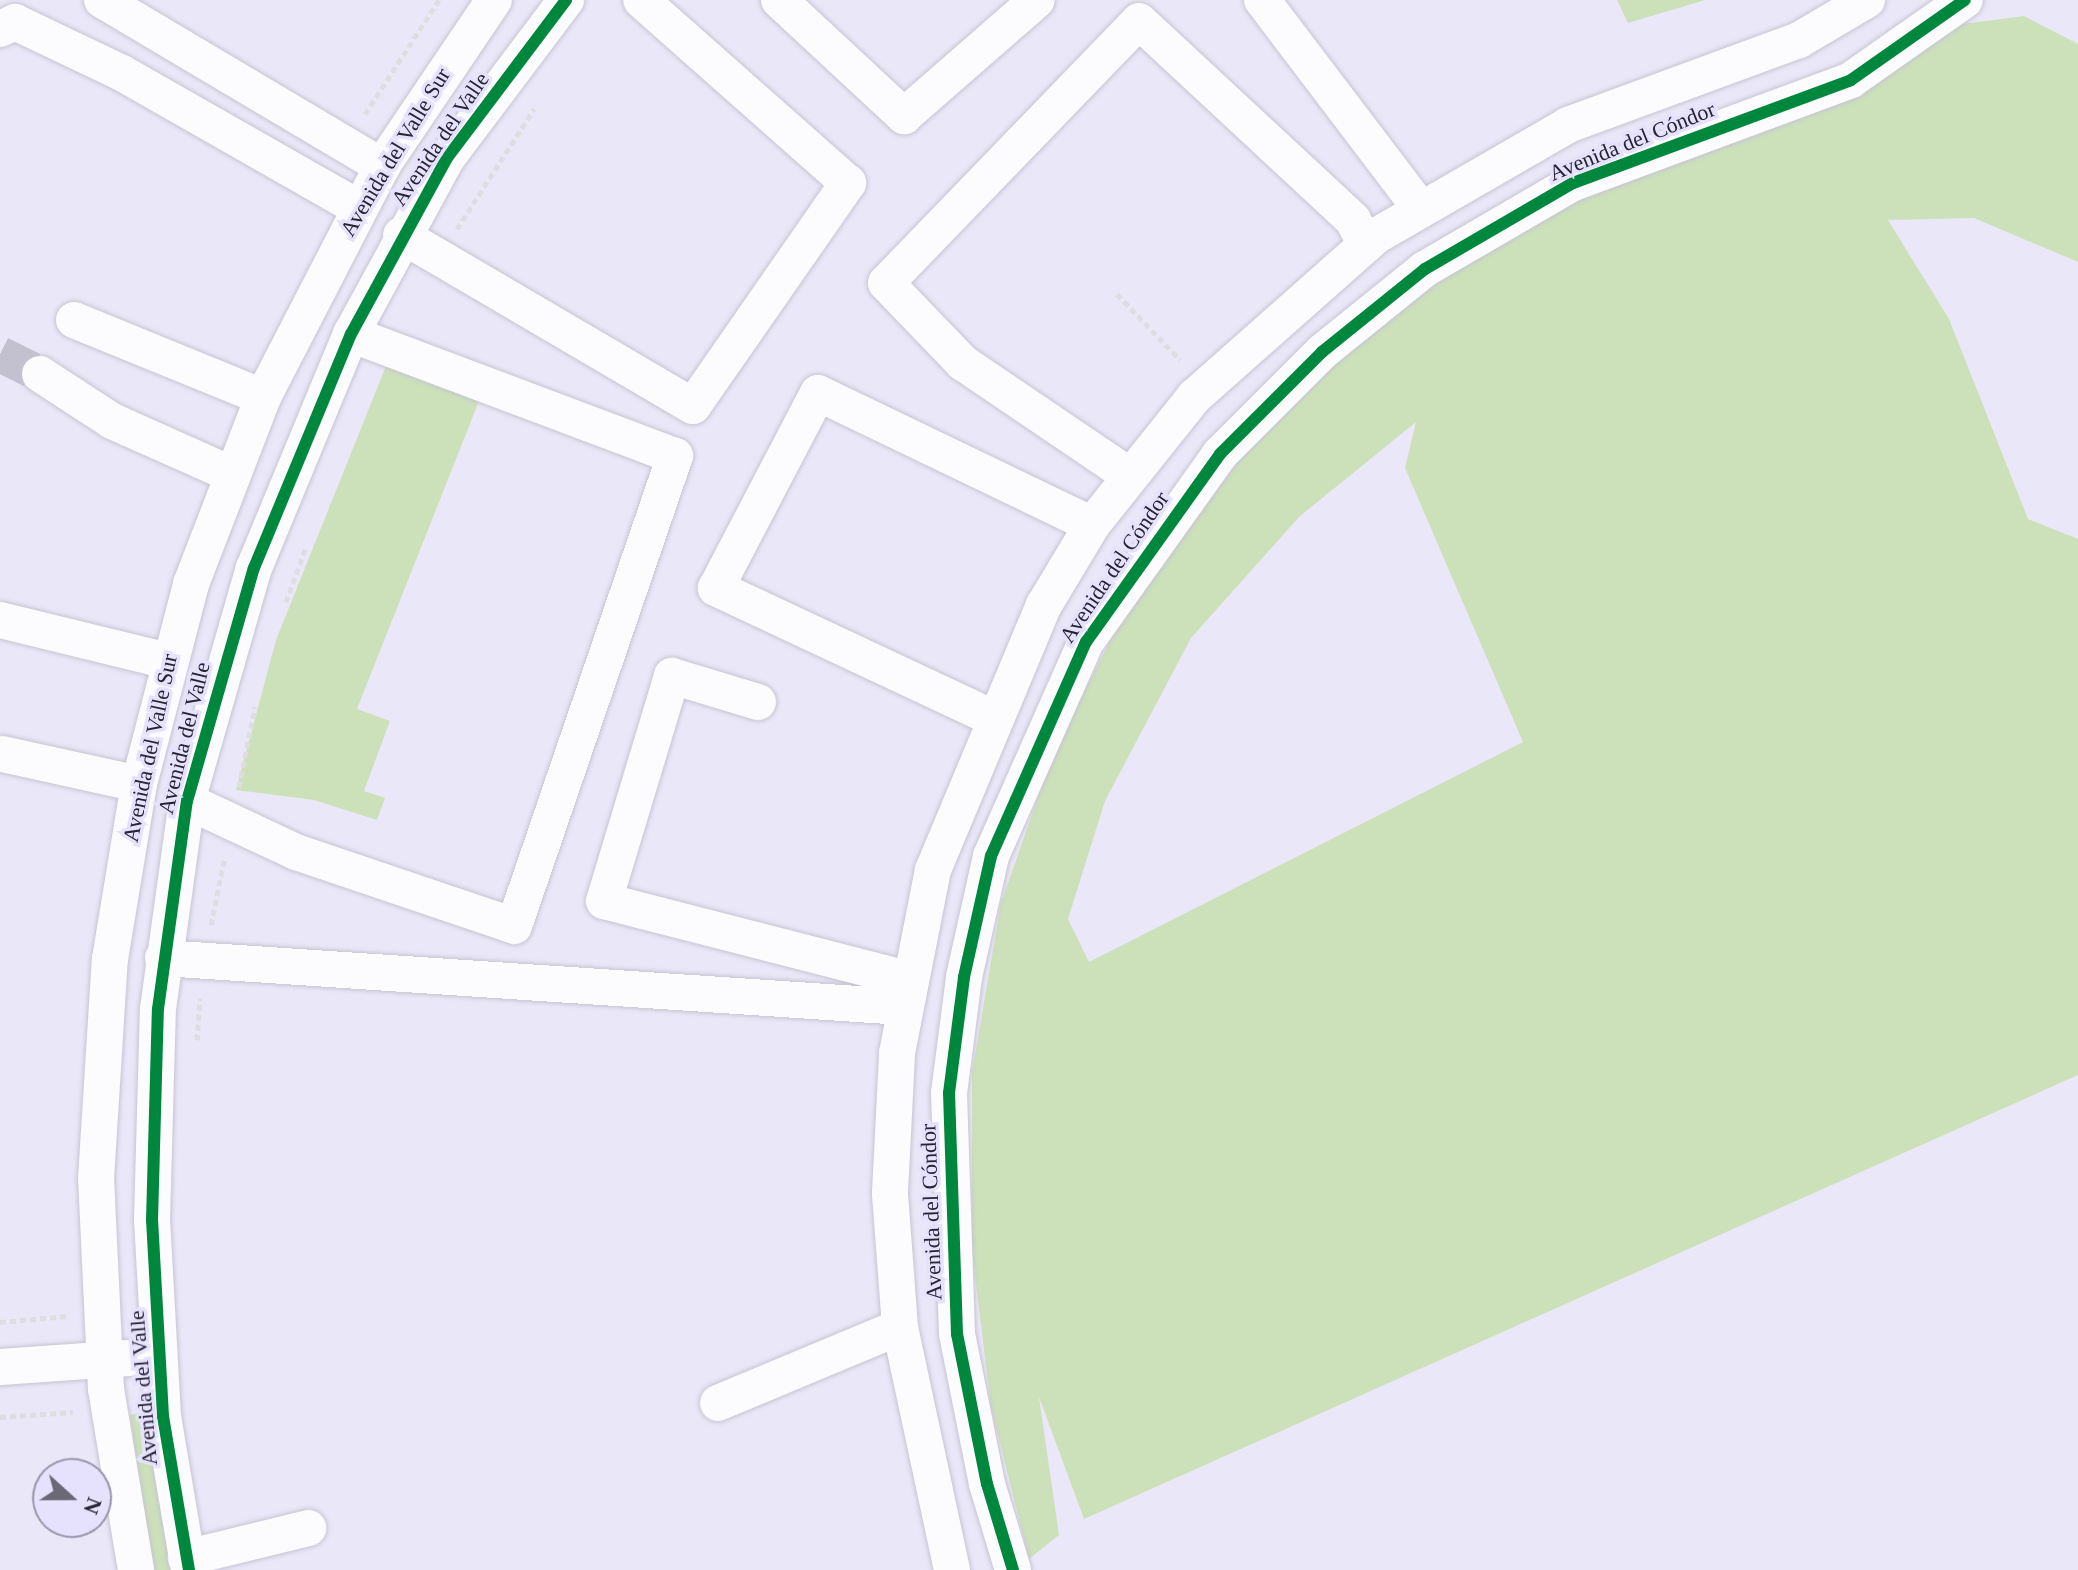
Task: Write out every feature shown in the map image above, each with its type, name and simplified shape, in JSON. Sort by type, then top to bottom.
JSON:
[{"type":"street","points":[[102,0],[382,166]]},
{"type":"street","name":"Avenida del Valle Sur","points":[[136,1570],[106,1360],[96,1179],[110,959],[139,784],[168,661],[231,474],[263,397],[382,166],[494,0]]},
{"type":"street","name":"Avenida del Valle","points":[[188,1564],[158,1356],[152,1119],[163,958],[187,801],[254,568],[351,334],[401,235],[447,158],[566,0]]},
{"type":"street","points":[[401,235],[693,406],[848,183],[641,0]]},
{"type":"street","points":[[779,0],[904,116],[1037,0]]},
{"type":"street","points":[[1262,0],[1419,207]]},
{"type":"street","name":"Avenida del Cóndor","points":[[952,1570],[900,1327],[890,1193],[905,993],[942,844],[974,759],[991,717],[1092,525],[1194,397],[1292,305],[1371,240],[1419,207],[1568,125],[1812,35],[1867,0]]},
{"type":"street","name":"Avenida del Cóndor","points":[[1013,1570],[970,1412],[948,1231],[954,1041],[989,864],[1017,786],[1060,691],[1134,566],[1220,454],[1322,352],[1405,283],[1573,183],[1851,80],[1965,0]]},
{"type":"street","points":[[1130,476],[963,363],[886,283],[1139,21],[1353,220],[1371,240],[1365,259],[1370,276],[1405,283]]},
{"type":"street","points":[[0,29],[15,22],[122,73],[359,208]]},
{"type":"street","points":[[1292,305],[1312,304],[1324,315],[1322,352]]},
{"type":"street","points":[[74,320],[263,397]]},
{"type":"street","points":[[187,801],[232,818],[296,852],[514,926],[675,456],[351,334]]},
{"type":"street","points":[[40,374],[112,421],[231,474]]},
{"type":"street","points":[[991,717],[716,588],[818,393],[1092,525]]},
{"type":"street","points":[[0,620],[168,661]]},
{"type":"street","points":[[758,702],[672,676],[604,901],[905,993]]},
{"type":"street","points":[[2,754],[139,784]]},
{"type":"street","points":[[974,759],[989,789],[1017,786]]},
{"type":"street","points":[[942,844],[976,846],[989,864]]},
{"type":"street","points":[[163,958],[905,993]]},
{"type":"street","points":[[718,1403],[900,1327]]},
{"type":"street","points":[[0,1367],[158,1356]]},
{"type":"street","points":[[188,1564],[308,1528]]},
{"type":"path","points":[[439,258],[540,100]]},
{"type":"path","points":[[1117,294],[1181,361]]},
{"type":"path","points":[[284,608],[311,534]]},
{"type":"path","points":[[197,1045],[203,961],[258,697]]},
{"type":"path","points":[[0,1322],[63,1316]]},
{"type":"path","points":[[0,1417],[71,1413]]},
{"type":"green space","points":[[1617,0],[1705,0],[1628,23]]},
{"type":"green space","points":[[2024,16],[2078,44],[2078,262],[1974,218],[1888,220],[1949,319],[2028,519],[2078,539],[2078,1075],[1084,1519],[1039,1397],[1059,1535],[1029,1559],[991,1407],[972,1251],[972,1073],[1001,903],[1056,746],[1119,624],[1260,432],[1349,344],[1520,223],[1955,25]],"holes":[[[1416,422],[1405,468],[1523,742],[1089,962],[1068,919],[1105,801],[1191,638],[1299,517]]]},
{"type":"green space","points":[[386,366],[479,401],[357,709],[390,721],[364,791],[385,798],[377,820],[314,800],[236,790],[276,640]]},
{"type":"green space","points":[[146,1411],[172,1570],[155,1570],[143,1502],[130,1415]]},
{"type":"tunnel","points":[[0,354],[40,374]]},
{"type":"cycle path","points":[[189,1570],[163,1416],[152,1220],[158,1009],[187,801],[254,568],[351,334],[447,158],[566,0]]},
{"type":"cycle path","points":[[1013,1570],[987,1484],[957,1334],[949,1093],[964,977],[991,856],[1086,642],[1220,454],[1322,352],[1425,269],[1573,183],[1851,80],[1965,0]]}]
